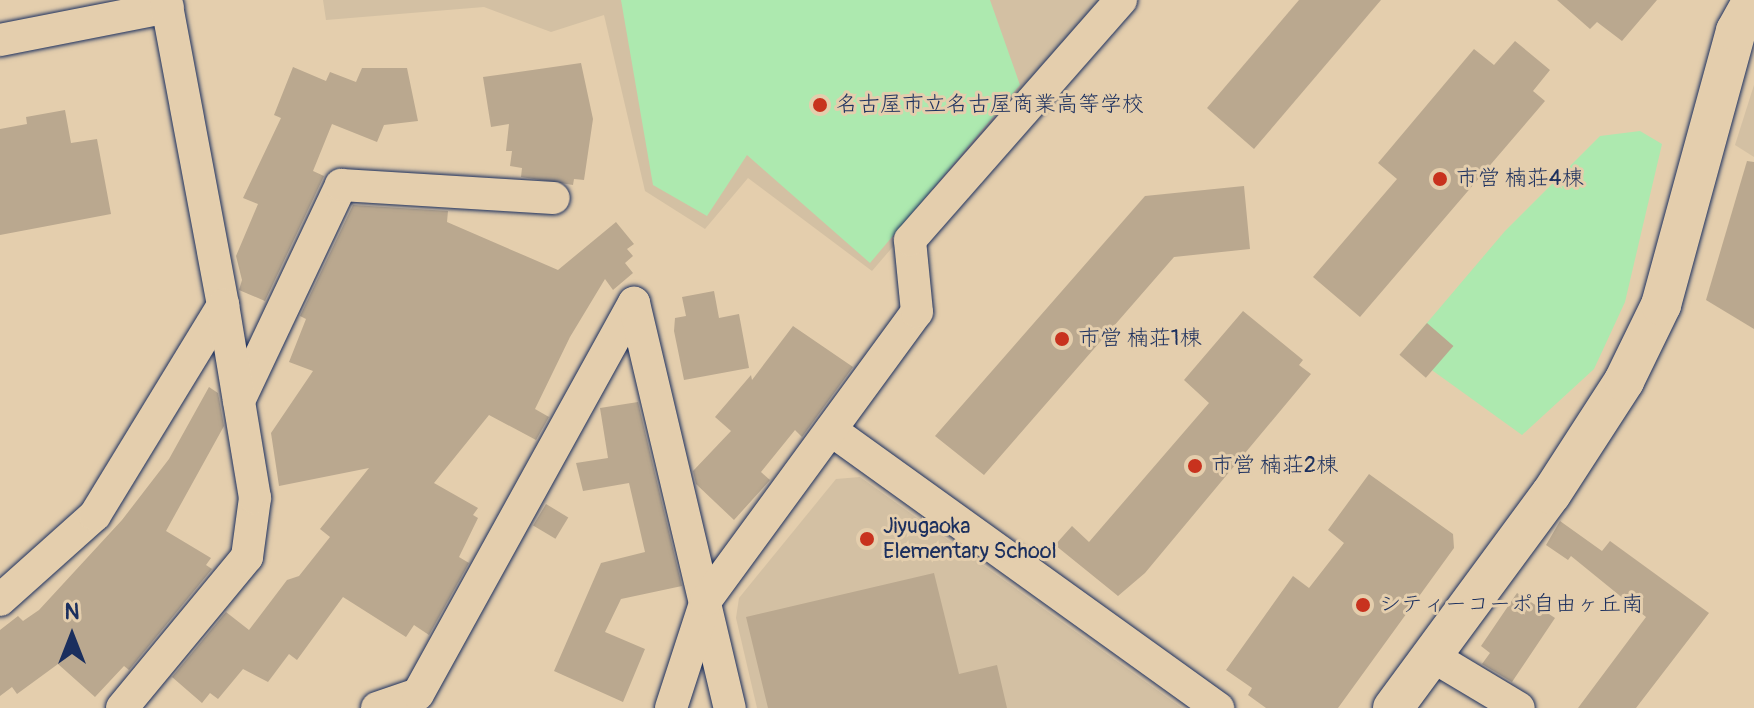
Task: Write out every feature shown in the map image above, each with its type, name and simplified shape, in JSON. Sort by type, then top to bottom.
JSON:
[{"type":"street","points":[[671,708],[706,600],[917,312],[910,240],[1121,0]]},
{"type":"street","points":[[1393,708],[1551,494],[1624,381],[1661,305],[1736,31],[1753,0]]},
{"type":"street","points":[[0,40],[167,3],[223,305],[255,498],[247,557],[122,708]]},
{"type":"street","points":[[239,401],[341,185],[554,198]]},
{"type":"street","points":[[377,708],[412,701],[634,303],[730,708]]},
{"type":"street","points":[[0,600],[95,515],[223,305]]},
{"type":"street","points":[[831,430],[1218,708]]},
{"type":"street","points":[[1432,656],[1519,708]]},
{"type":"shaded area","name":"名古屋市立名古屋商業高等学校","points":[[323,0],[1105,0],[872,271],[748,178],[705,229],[645,191],[604,15],[551,32],[484,7],[326,20]]},
{"type":"shaded area","points":[[1754,85],[1754,157],[1735,145]]},
{"type":"shaded area","name":"Jiyugaoka Elementary School","points":[[860,477],[1182,708],[757,708],[736,618],[739,598],[836,479]]},
{"type":"green space","name":"名古屋市立名古屋商業高等学校","points":[[621,0],[990,0],[1020,85],[870,263],[747,155],[707,216],[653,185]]},
{"type":"green space","points":[[1640,131],[1662,144],[1625,302],[1594,369],[1522,435],[1404,350],[1505,231],[1600,136]]},
{"type":"building","points":[[1299,0],[1381,0],[1254,149],[1207,108]]},
{"type":"building","points":[[1557,0],[1657,0],[1622,41],[1597,22],[1590,29]]},
{"type":"building","name":"市営 楠荘4棟","points":[[1515,41],[1550,70],[1533,91],[1545,101],[1360,317],[1313,277],[1397,179],[1378,163],[1474,49],[1494,65]]},
{"type":"building","points":[[581,63],[593,119],[584,180],[574,179],[573,185],[521,177],[522,168],[510,166],[512,151],[506,151],[509,124],[491,127],[483,77]]},
{"type":"building","points":[[293,67],[326,81],[330,72],[356,82],[362,68],[407,68],[418,121],[384,125],[377,142],[332,124],[313,171],[324,176],[265,301],[239,290],[242,280],[236,256],[258,204],[243,198],[281,118],[274,115]]},
{"type":"building","points":[[65,110],[71,143],[97,139],[111,214],[0,235],[0,129],[27,124],[26,117]]},
{"type":"building","points":[[1747,161],[1754,162],[1754,329],[1706,300]]},
{"type":"building","name":"市営 楠荘1棟","points":[[1244,186],[1250,249],[1174,257],[984,475],[935,436],[1145,196]]},
{"type":"building","points":[[353,205],[448,211],[447,222],[558,270],[616,222],[634,244],[627,249],[633,256],[625,263],[633,273],[613,290],[605,279],[570,337],[535,409],[549,417],[536,440],[489,415],[434,483],[478,508],[473,515],[478,518],[459,557],[469,563],[429,635],[414,625],[406,637],[343,597],[297,660],[289,654],[268,682],[243,669],[218,699],[210,693],[202,703],[172,677],[226,612],[249,630],[287,580],[299,576],[330,537],[320,529],[369,468],[279,486],[271,433],[313,371],[289,362],[306,319],[300,316]]},
{"type":"building","points":[[714,291],[719,318],[739,314],[749,368],[684,380],[674,331],[675,318],[686,316],[682,297]]},
{"type":"building","name":"市営 楠荘2棟","points":[[1243,311],[1303,360],[1299,365],[1311,374],[1145,573],[1118,596],[1055,545],[1072,526],[1089,542],[1209,403],[1184,380]]},
{"type":"building","points":[[1427,323],[1453,346],[1426,378],[1399,355]]},
{"type":"building","points":[[793,326],[853,367],[802,437],[795,430],[761,472],[770,480],[734,520],[696,484],[693,471],[731,431],[715,417],[751,375],[752,380]]},
{"type":"building","points":[[209,387],[218,393],[224,426],[166,531],[211,558],[206,565],[212,569],[129,670],[124,666],[95,697],[58,664],[17,694],[12,687],[0,696],[0,630],[18,616],[23,621],[39,610],[122,520],[169,459]]},
{"type":"building","points":[[638,402],[682,586],[621,599],[605,632],[645,649],[623,702],[554,671],[601,563],[645,552],[629,483],[583,491],[576,463],[608,458],[600,408]]},
{"type":"building","name":"シティーコーポ自由ヶ丘南","points":[[1369,474],[1453,534],[1454,548],[1338,708],[1266,708],[1248,695],[1252,688],[1226,670],[1293,576],[1309,588],[1344,543],[1328,530]]},
{"type":"building","points":[[546,504],[568,517],[555,539],[533,525]]},
{"type":"building","points":[[1560,521],[1602,551],[1610,541],[1709,613],[1636,708],[1578,708],[1646,617],[1571,556],[1568,560],[1546,545]]},
{"type":"building","points":[[934,573],[959,674],[997,665],[1007,708],[768,708],[746,617]]},
{"type":"building","points":[[1517,593],[1555,618],[1512,682],[1482,664],[1490,653],[1481,646]]},
{"type":"place","name":"名古屋市立名古屋商業高等学校","points":[[820,105]]},
{"type":"place","name":"市営 楠荘4棟","points":[[1440,179]]},
{"type":"place","name":"市営 楠荘1棟","points":[[1062,339]]},
{"type":"place","name":"市営 楠荘2棟","points":[[1195,466]]},
{"type":"place","name":"Jiyugaoka Elementary School","points":[[867,539]]},
{"type":"place","name":"シティーコーポ自由ヶ丘南","points":[[1363,605]]}]
